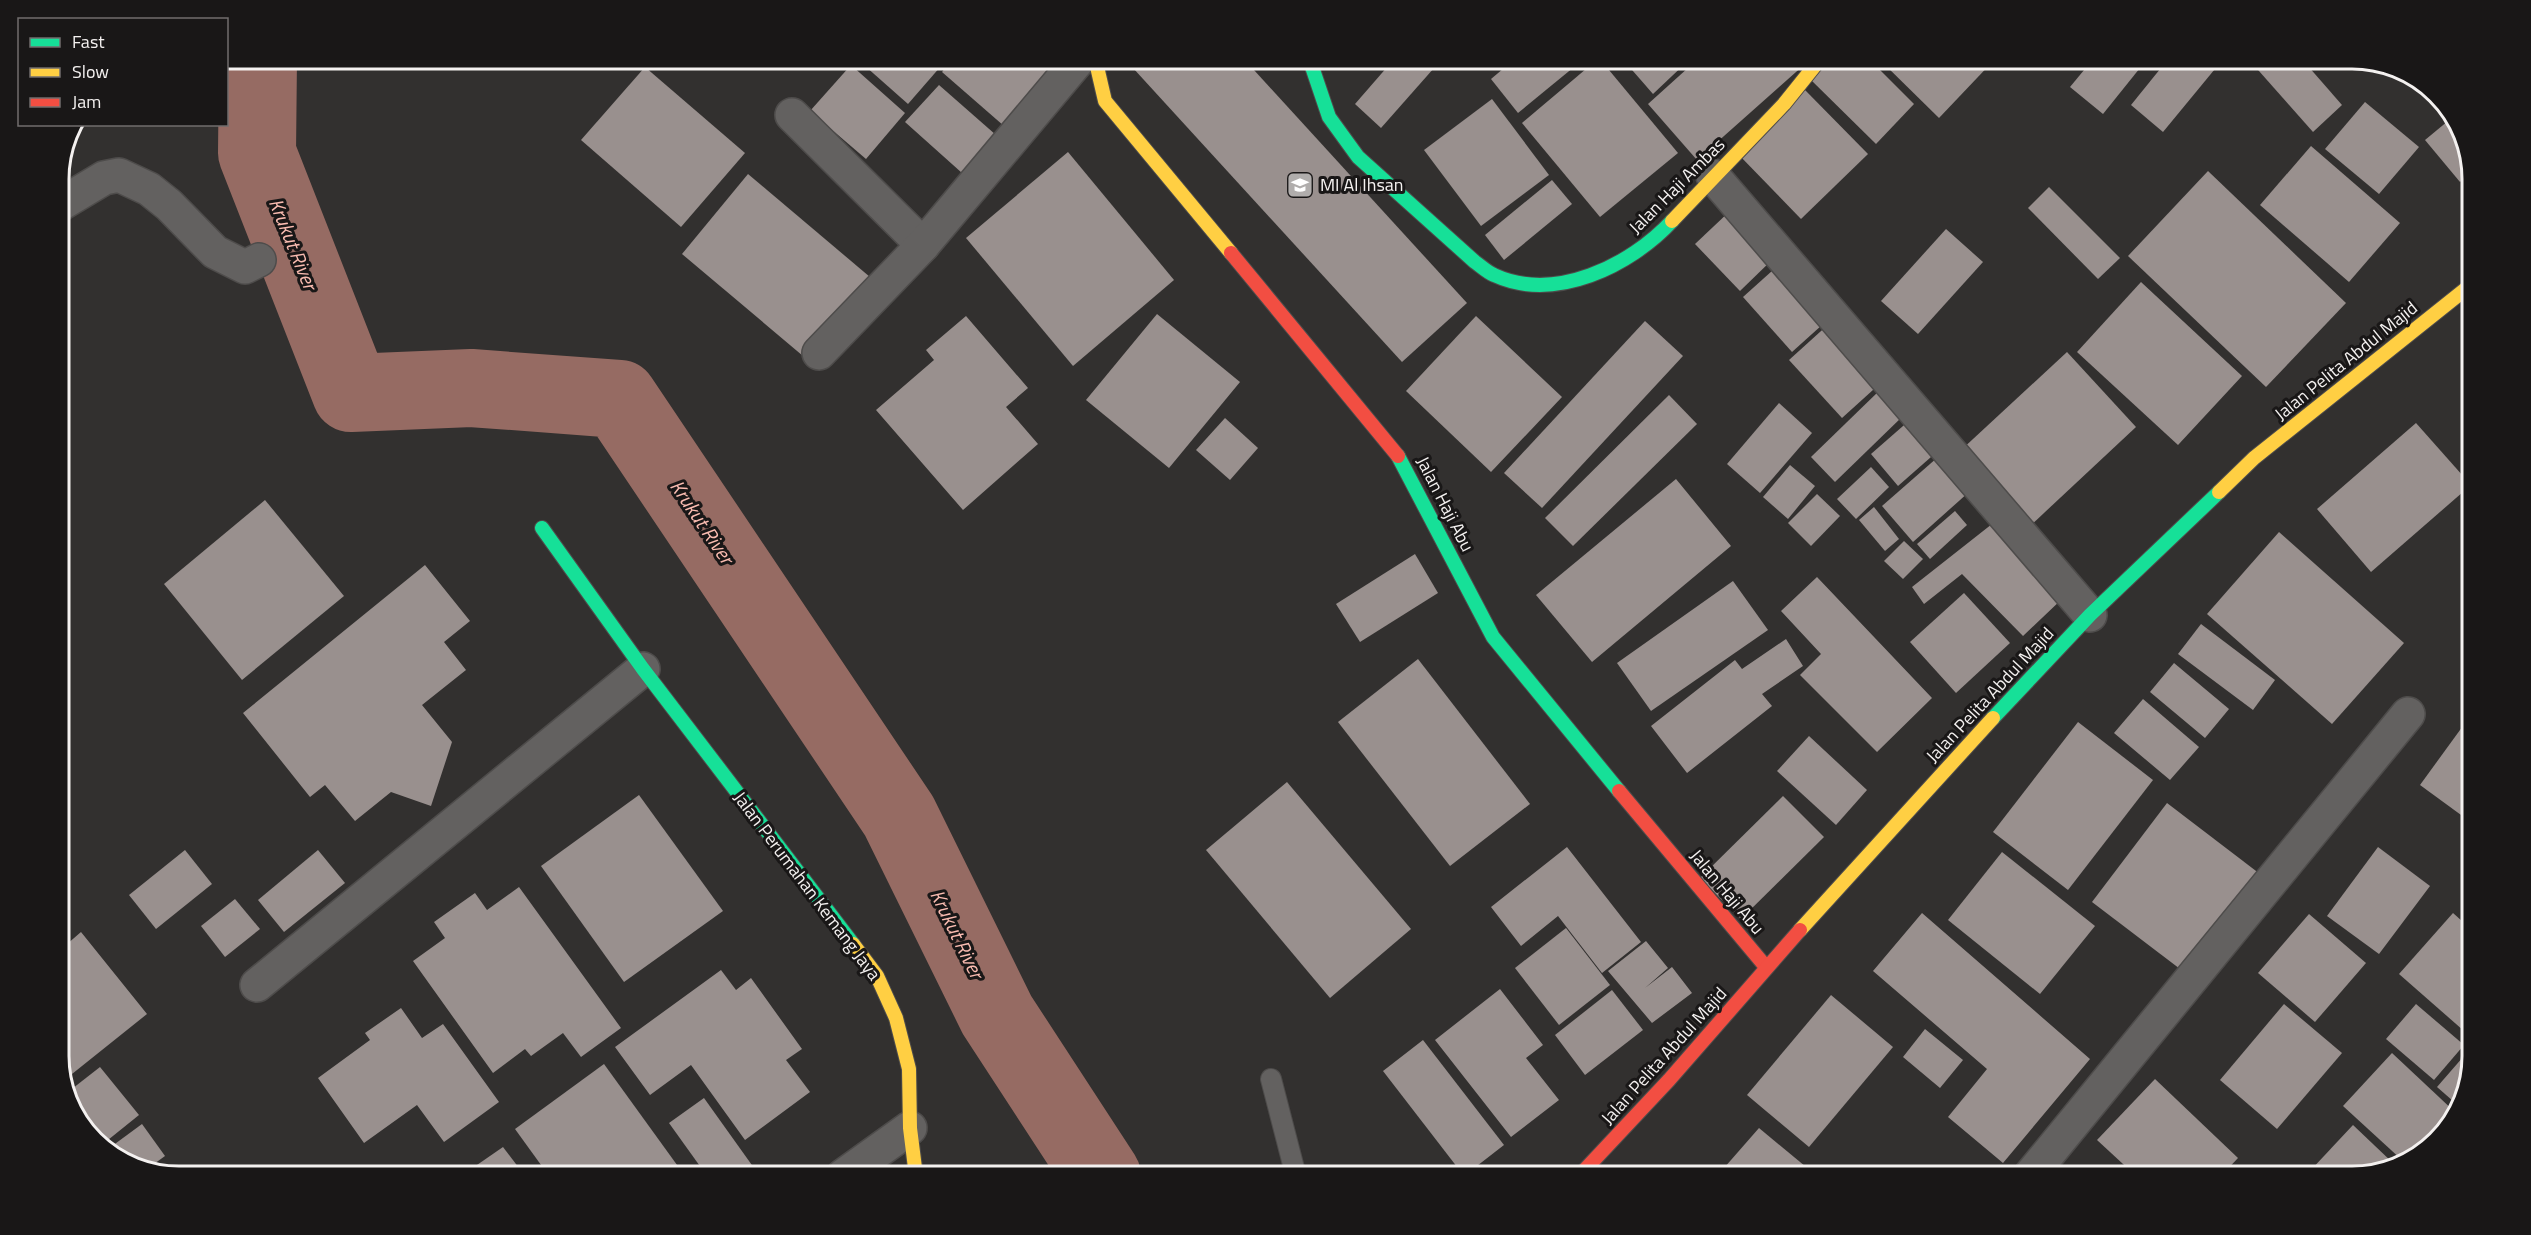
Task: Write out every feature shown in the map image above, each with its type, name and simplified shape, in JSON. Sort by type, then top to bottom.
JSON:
[{"type":"street","points":[[819,353],[923,244],[1071,69]]},
{"type":"street","name":"Jalan Haji Abu","points":[[1098,69],[1105,101],[1395,450],[1493,637],[1508,658],[1766,967]]},
{"type":"street","name":"Jalan Haji Ambas","points":[[1313,69],[1329,117],[1358,157],[1475,262],[1494,275],[1518,282],[1552,282],[1581,278],[1618,264],[1652,242],[1778,111],[1812,69]]},
{"type":"street","points":[[792,115],[923,244]]},
{"type":"street","points":[[69,199],[104,178],[119,175],[149,189],[169,205],[215,252],[245,267],[259,260]]},
{"type":"street","points":[[1713,176],[2090,615]]},
{"type":"street","name":"Jalan Pelita Abdul Majid","points":[[1588,1166],[1669,1080],[1766,967],[1973,739],[2090,615],[2254,458],[2462,292]]},
{"type":"street","name":"Jalan Perumahan Kemang Jaya","points":[[542,528],[644,669],[878,976],[896,1018],[909,1069],[910,1128],[915,1166]]},
{"type":"street","points":[[257,985],[644,669]]},
{"type":"street","points":[[2038,1166],[2408,714]]},
{"type":"street","points":[[857,1166],[910,1128]]},
{"type":"lane","points":[[1271,1079],[1293,1166]]},
{"type":"building","points":[[643,69],[647,69],[745,153],[681,227],[581,140]]},
{"type":"building","points":[[847,69],[856,69],[905,113],[866,159],[810,111]]},
{"type":"building","points":[[868,69],[938,69],[908,104]]},
{"type":"building","points":[[944,69],[1054,69],[1004,126],[942,72]]},
{"type":"building","name":"MI Al Ihsan","points":[[1134,69],[1253,69],[1467,303],[1402,362]]},
{"type":"building","points":[[1385,69],[1433,69],[1381,128],[1355,104]]},
{"type":"building","points":[[1503,69],[1572,69],[1518,113],[1491,79]]},
{"type":"building","points":[[1586,69],[1608,69],[1678,153],[1600,217],[1522,123]]},
{"type":"building","points":[[1631,69],[1679,69],[1653,94]]},
{"type":"building","points":[[1687,69],[1799,69],[1697,160],[1648,104]]},
{"type":"building","points":[[1820,69],[1879,69],[1914,104],[1876,144],[1810,79]]},
{"type":"building","points":[[1889,69],[1986,69],[1939,118]]},
{"type":"building","points":[[2085,69],[2139,69],[2103,114],[2070,87]]},
{"type":"building","points":[[2160,69],[2215,69],[2163,132],[2131,105]]},
{"type":"building","points":[[2257,69],[2311,69],[2342,105],[2313,132]]},
{"type":"building","points":[[939,85],[996,135],[962,173],[905,122]]},
{"type":"building","points":[[1805,90],[1868,154],[1801,219],[1738,154]]},
{"type":"building","points":[[1492,99],[1549,175],[1481,226],[1424,150]]},
{"type":"building","points":[[2365,102],[2419,147],[2379,194],[2325,149]]},
{"type":"building","points":[[2446,122],[2460,157],[2462,180],[2460,182],[2425,140]]},
{"type":"building","points":[[2311,146],[2400,223],[2349,282],[2260,205]]},
{"type":"building","points":[[1068,152],[1174,280],[1073,366],[966,238]]},
{"type":"building","points":[[2208,171],[2346,303],[2266,387],[2128,256]]},
{"type":"building","points":[[748,174],[870,277],[803,356],[682,254]]},
{"type":"building","points":[[1552,180],[1572,204],[1504,260],[1485,235]]},
{"type":"building","points":[[2049,187],[2120,258],[2098,279],[2028,208]]},
{"type":"building","points":[[1731,210],[1775,257],[1740,291],[1695,244]]},
{"type":"building","points":[[1946,229],[1983,262],[1918,334],[1881,301]]},
{"type":"building","points":[[1783,261],[1832,316],[1792,352],[1743,297]]},
{"type":"building","points":[[2141,282],[2242,376],[2178,445],[2077,352]]},
{"type":"building","points":[[1157,314],[1240,382],[1169,468],[1086,400]]},
{"type":"building","points":[[966,316],[1028,388],[1006,407],[1038,444],[963,510],[876,410],[934,360],[926,350]]},
{"type":"building","points":[[1476,316],[1562,397],[1491,472],[1406,391]]},
{"type":"building","points":[[1645,321],[1683,356],[1542,508],[1504,473]]},
{"type":"building","points":[[1831,322],[1884,380],[1842,418],[1789,360]]},
{"type":"building","points":[[2067,352],[2136,427],[2029,527],[1959,452]]},
{"type":"building","points":[[1880,390],[1904,415],[1835,482],[1811,457]]},
{"type":"building","points":[[1669,395],[1697,424],[1573,546],[1545,518]]},
{"type":"building","points":[[1779,403],[1812,433],[1760,493],[1727,464]]},
{"type":"building","points":[[1225,418],[1258,448],[1230,480],[1196,450]]},
{"type":"building","points":[[1911,419],[1939,450],[1898,486],[1871,454]]},
{"type":"building","points":[[2416,423],[2462,475],[2462,493],[2371,572],[2317,509]]},
{"type":"building","points":[[1938,457],[1969,492],[1913,542],[1882,506]]},
{"type":"building","points":[[1790,465],[1815,486],[1788,519],[1763,497]]},
{"type":"building","points":[[1871,467],[1889,487],[1856,519],[1837,499]]},
{"type":"building","points":[[1676,479],[1731,546],[1592,662],[1536,595]]},
{"type":"building","points":[[1817,494],[1840,516],[1811,546],[1788,523]]},
{"type":"building","points":[[265,500],[344,596],[242,680],[164,584]]},
{"type":"building","points":[[1874,507],[1899,539],[1885,551],[1859,520]]},
{"type":"building","points":[[1955,511],[1967,525],[1930,559],[1917,544]]},
{"type":"building","points":[[1992,524],[2063,598],[2023,636],[1962,574],[1924,604],[1912,587]]},
{"type":"building","points":[[2279,532],[2404,643],[2332,724],[2207,614]]},
{"type":"building","points":[[1904,541],[1923,559],[1903,579],[1884,561]]},
{"type":"building","points":[[1415,554],[1438,593],[1360,642],[1336,604]]},
{"type":"building","points":[[425,565],[470,621],[444,642],[466,670],[422,705],[452,742],[431,806],[391,792],[355,821],[325,785],[310,797],[243,713]]},
{"type":"building","points":[[1817,577],[1932,698],[1877,752],[1800,675],[1821,654],[1781,611]]},
{"type":"building","points":[[1733,581],[1768,630],[1651,711],[1617,663]]},
{"type":"building","points":[[1964,593],[2010,643],[1956,693],[1910,642]]},
{"type":"building","points":[[2201,624],[2275,680],[2253,710],[2178,654]]},
{"type":"building","points":[[1786,639],[1803,666],[1762,694],[1772,706],[1687,773],[1651,726],[1735,660],[1742,669]]},
{"type":"building","points":[[1418,659],[1530,804],[1450,866],[1338,722]]},
{"type":"building","points":[[2174,663],[2229,709],[2205,738],[2150,692]]},
{"type":"building","points":[[2143,699],[2199,747],[2170,780],[2114,733]]},
{"type":"building","points":[[2078,722],[2153,780],[2068,890],[1993,832]]},
{"type":"building","points":[[2462,727],[2462,816],[2420,785]]},
{"type":"building","points":[[1809,736],[1867,790],[1836,825],[1777,771]]},
{"type":"building","points":[[1287,782],[1411,929],[1330,998],[1206,850]]},
{"type":"building","points":[[639,795],[723,911],[624,982],[541,866]]},
{"type":"building","points":[[1783,796],[1824,837],[1741,919],[1700,878]]},
{"type":"building","points":[[2167,803],[2260,874],[2184,972],[2092,902]]},
{"type":"building","points":[[1567,847],[1641,942],[1602,973],[1558,916],[1521,946],[1491,907]]},
{"type":"building","points":[[2378,847],[2430,886],[2379,954],[2327,916]]},
{"type":"building","points":[[185,850],[212,884],[156,929],[129,895]]},
{"type":"building","points":[[318,850],[345,883],[284,932],[258,900]]},
{"type":"building","points":[[2002,852],[2095,926],[2040,994],[1948,920]]},
{"type":"building","points":[[519,887],[621,1028],[581,1057],[563,1033],[531,1056],[525,1049],[493,1073],[413,961],[445,938],[434,922],[475,893],[487,910]]},
{"type":"building","points":[[235,899],[260,929],[225,957],[201,926]]},
{"type":"building","points":[[1922,913],[2090,1059],[2003,1163],[1948,1117],[1987,1069],[1873,971]]},
{"type":"building","points":[[2453,913],[2462,921],[2462,1029],[2399,974]]},
{"type":"building","points":[[2309,914],[2366,963],[2315,1022],[2258,973]]},
{"type":"building","points":[[1566,928],[1610,985],[1559,1025],[1515,968]]},
{"type":"building","points":[[81,932],[147,1014],[72,1074],[69,1063],[69,942]]},
{"type":"building","points":[[1646,941],[1668,968],[1645,988],[1672,967],[1692,993],[1652,1023],[1608,971]]},
{"type":"building","points":[[721,970],[736,990],[751,978],[802,1049],[786,1060],[810,1092],[745,1140],[691,1065],[650,1095],[615,1047]]},
{"type":"building","points":[[1500,989],[1543,1045],[1526,1058],[1559,1100],[1511,1137],[1435,1040]]},
{"type":"building","points":[[1612,990],[1643,1030],[1585,1075],[1555,1035]]},
{"type":"building","points":[[1831,995],[1893,1047],[1809,1147],[1747,1095]]},
{"type":"building","points":[[2284,1004],[2342,1053],[2277,1129],[2220,1080]]},
{"type":"building","points":[[2416,1004],[2462,1043],[2462,1047],[2434,1080],[2386,1039]]},
{"type":"building","points":[[401,1008],[422,1038],[443,1024],[499,1102],[444,1142],[417,1105],[364,1143],[318,1078],[370,1040],[365,1033]]},
{"type":"building","points":[[1925,1029],[1963,1060],[1940,1088],[1903,1057]]},
{"type":"building","points":[[1423,1040],[1504,1145],[1477,1166],[1456,1166],[1383,1071]]},
{"type":"building","points":[[2392,1053],[2450,1107],[2425,1139],[2398,1156],[2343,1106]]},
{"type":"building","points":[[2462,1058],[2461,1071],[2453,1101],[2437,1087]]},
{"type":"building","points":[[604,1064],[678,1166],[542,1166],[515,1129]]},
{"type":"building","points":[[100,1067],[139,1115],[108,1140],[87,1117],[74,1088]]},
{"type":"building","points":[[2155,1079],[2238,1158],[2230,1166],[2125,1166],[2097,1140]]},
{"type":"building","points":[[704,1098],[753,1166],[700,1166],[669,1123]]},
{"type":"building","points":[[142,1124],[165,1156],[155,1163],[150,1162],[130,1155],[114,1145]]},
{"type":"building","points":[[2353,1125],[2389,1160],[2367,1165],[2315,1166]]},
{"type":"building","points":[[1759,1128],[1805,1166],[1726,1166]]},
{"type":"building","points":[[503,1147],[517,1166],[475,1166]]},
{"type":"waterway","name":"Krukut River","points":[[258,69],[257,153],[351,393],[471,388],[619,399],[899,816],[997,1015],[1095,1166]]},
{"type":"traffic: fast","points":[[1313,69],[1329,117],[1358,157],[1475,262],[1494,275],[1517,283],[1542,285],[1566,282],[1590,275],[1635,252],[1672,221]]},
{"type":"traffic: fast","points":[[1398,456],[1493,637],[1619,791]]},
{"type":"traffic: fast","points":[[1993,718],[2090,615],[2219,492]]},
{"type":"traffic: fast","points":[[542,528],[643,669],[853,944]]},
{"type":"traffic: slow","points":[[1098,69],[1105,101],[1231,253]]},
{"type":"traffic: slow","points":[[1672,221],[1784,104],[1812,69]]},
{"type":"traffic: slow","points":[[2219,492],[2254,458],[2462,292]]},
{"type":"traffic: slow","points":[[1800,930],[1993,718]]},
{"type":"traffic: slow","points":[[853,944],[877,976],[896,1018],[909,1069],[910,1128],[915,1166]]},
{"type":"traffic: jam","points":[[1231,253],[1398,456]]},
{"type":"traffic: jam","points":[[1619,791],[1766,967]]},
{"type":"traffic: jam","points":[[1588,1166],[1669,1080],[1800,930]]},
{"type":"place","name":"MI Al Ihsan","points":[[1300,185]]}]
